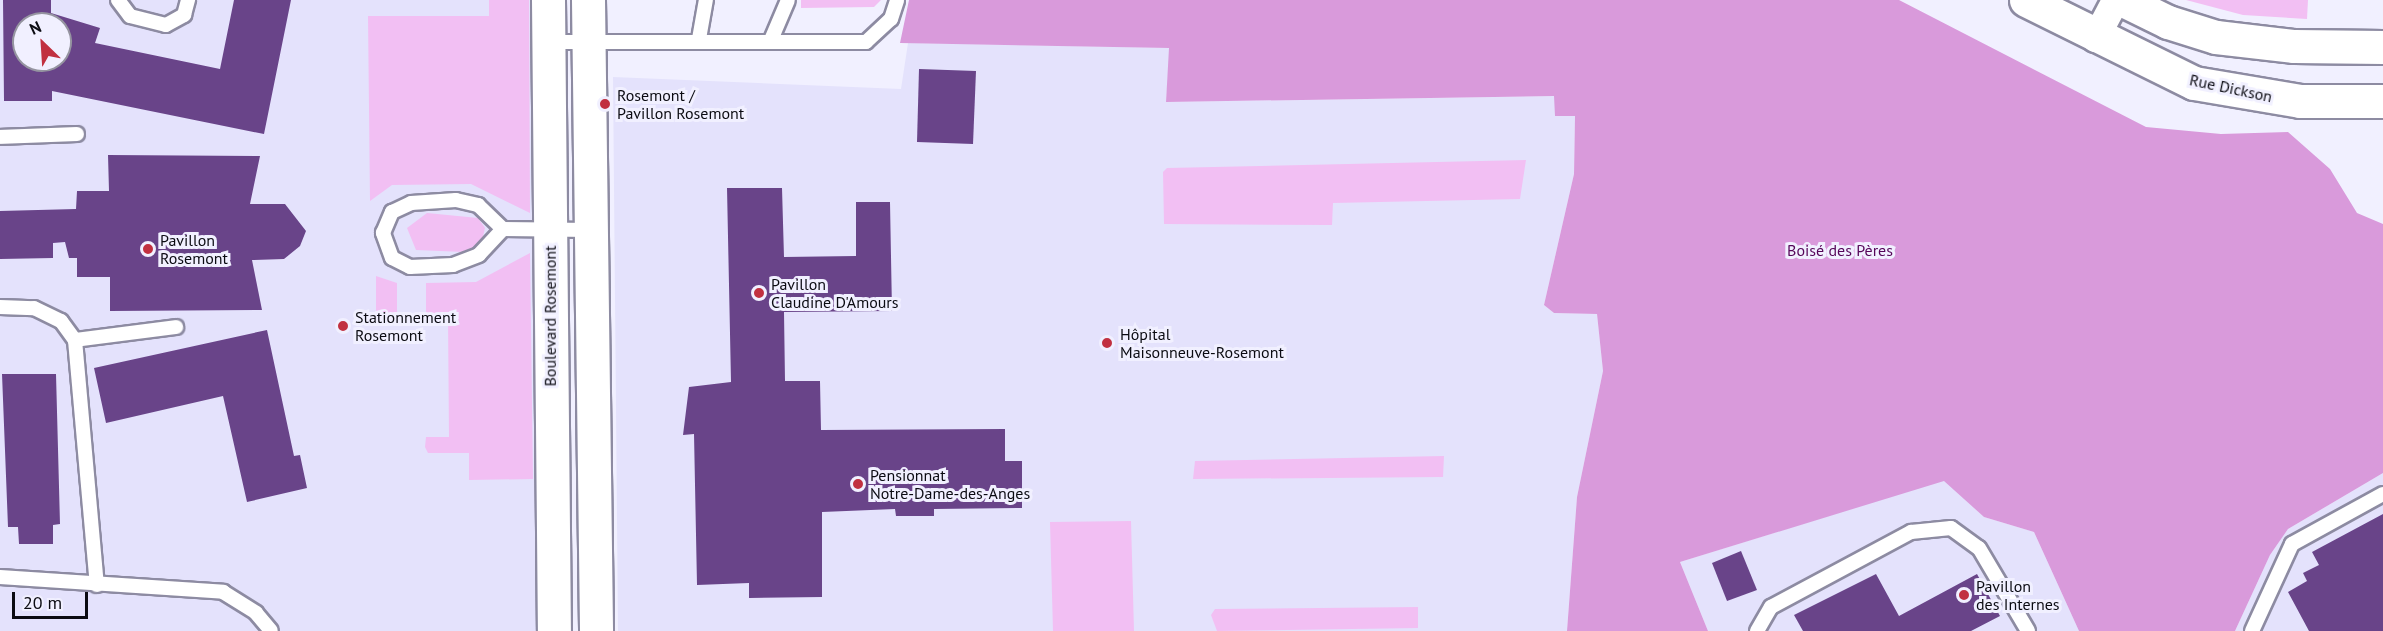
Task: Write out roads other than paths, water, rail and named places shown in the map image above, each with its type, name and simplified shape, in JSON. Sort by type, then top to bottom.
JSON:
[{"type":"main road","name":"Boulevard Rosemont","points":[[548,0],[554,631]]},
{"type":"main road","points":[[588,0],[596,631]]},
{"type":"main road","name":"Rue Dickson","points":[[2026,0],[2095,38],[2194,83],[2300,101],[2383,101]]},
{"type":"main road","points":[[2123,0],[2168,22],[2216,37],[2294,46],[2383,47]]},
{"type":"street","points":[[2095,38],[2115,0]]},
{"type":"lane","points":[[118,0],[130,16],[166,25],[184,15],[188,0]]},
{"type":"lane","points":[[699,39],[706,0]]},
{"type":"lane","points":[[771,40],[788,0]]},
{"type":"lane","points":[[548,42],[699,39],[866,42],[891,18],[897,0]]},
{"type":"lane","points":[[0,138],[77,134]]},
{"type":"lane","points":[[503,229],[479,255],[453,265],[421,267],[392,258],[383,233],[392,212],[411,203],[456,200],[478,205],[503,229],[591,230]]},
{"type":"lane","points":[[0,307],[34,308],[62,321],[75,340],[97,585]]},
{"type":"lane","points":[[75,340],[176,327]]},
{"type":"lane","points":[[2252,631],[2292,544],[2383,494]]},
{"type":"lane","points":[[1757,631],[1771,607],[1901,537],[1951,528],[1979,548],[2028,631]]},
{"type":"lane","points":[[0,577],[223,592],[256,613],[271,631]]},
{"type":"place","name":"Rosemont / Pavillon Rosemont","points":[[605,104]]},
{"type":"place","name":"Pavillon Rosemont","points":[[148,249]]},
{"type":"place","name":"Pavillon Claudine D'Amours","points":[[759,293]]},
{"type":"place","name":"Stationnement Rosemont","points":[[343,326]]},
{"type":"place","name":"Hôpital Maisonneuve-Rosemont","points":[[1107,343]]},
{"type":"place","name":"Pensionnat Notre-Dame-des-Anges","points":[[858,484]]},
{"type":"place","name":"Pavillon des Internes","points":[[1964,595]]},
{"type":"park label","name":"Boisé des Pères","points":[[1840,250]]}]
